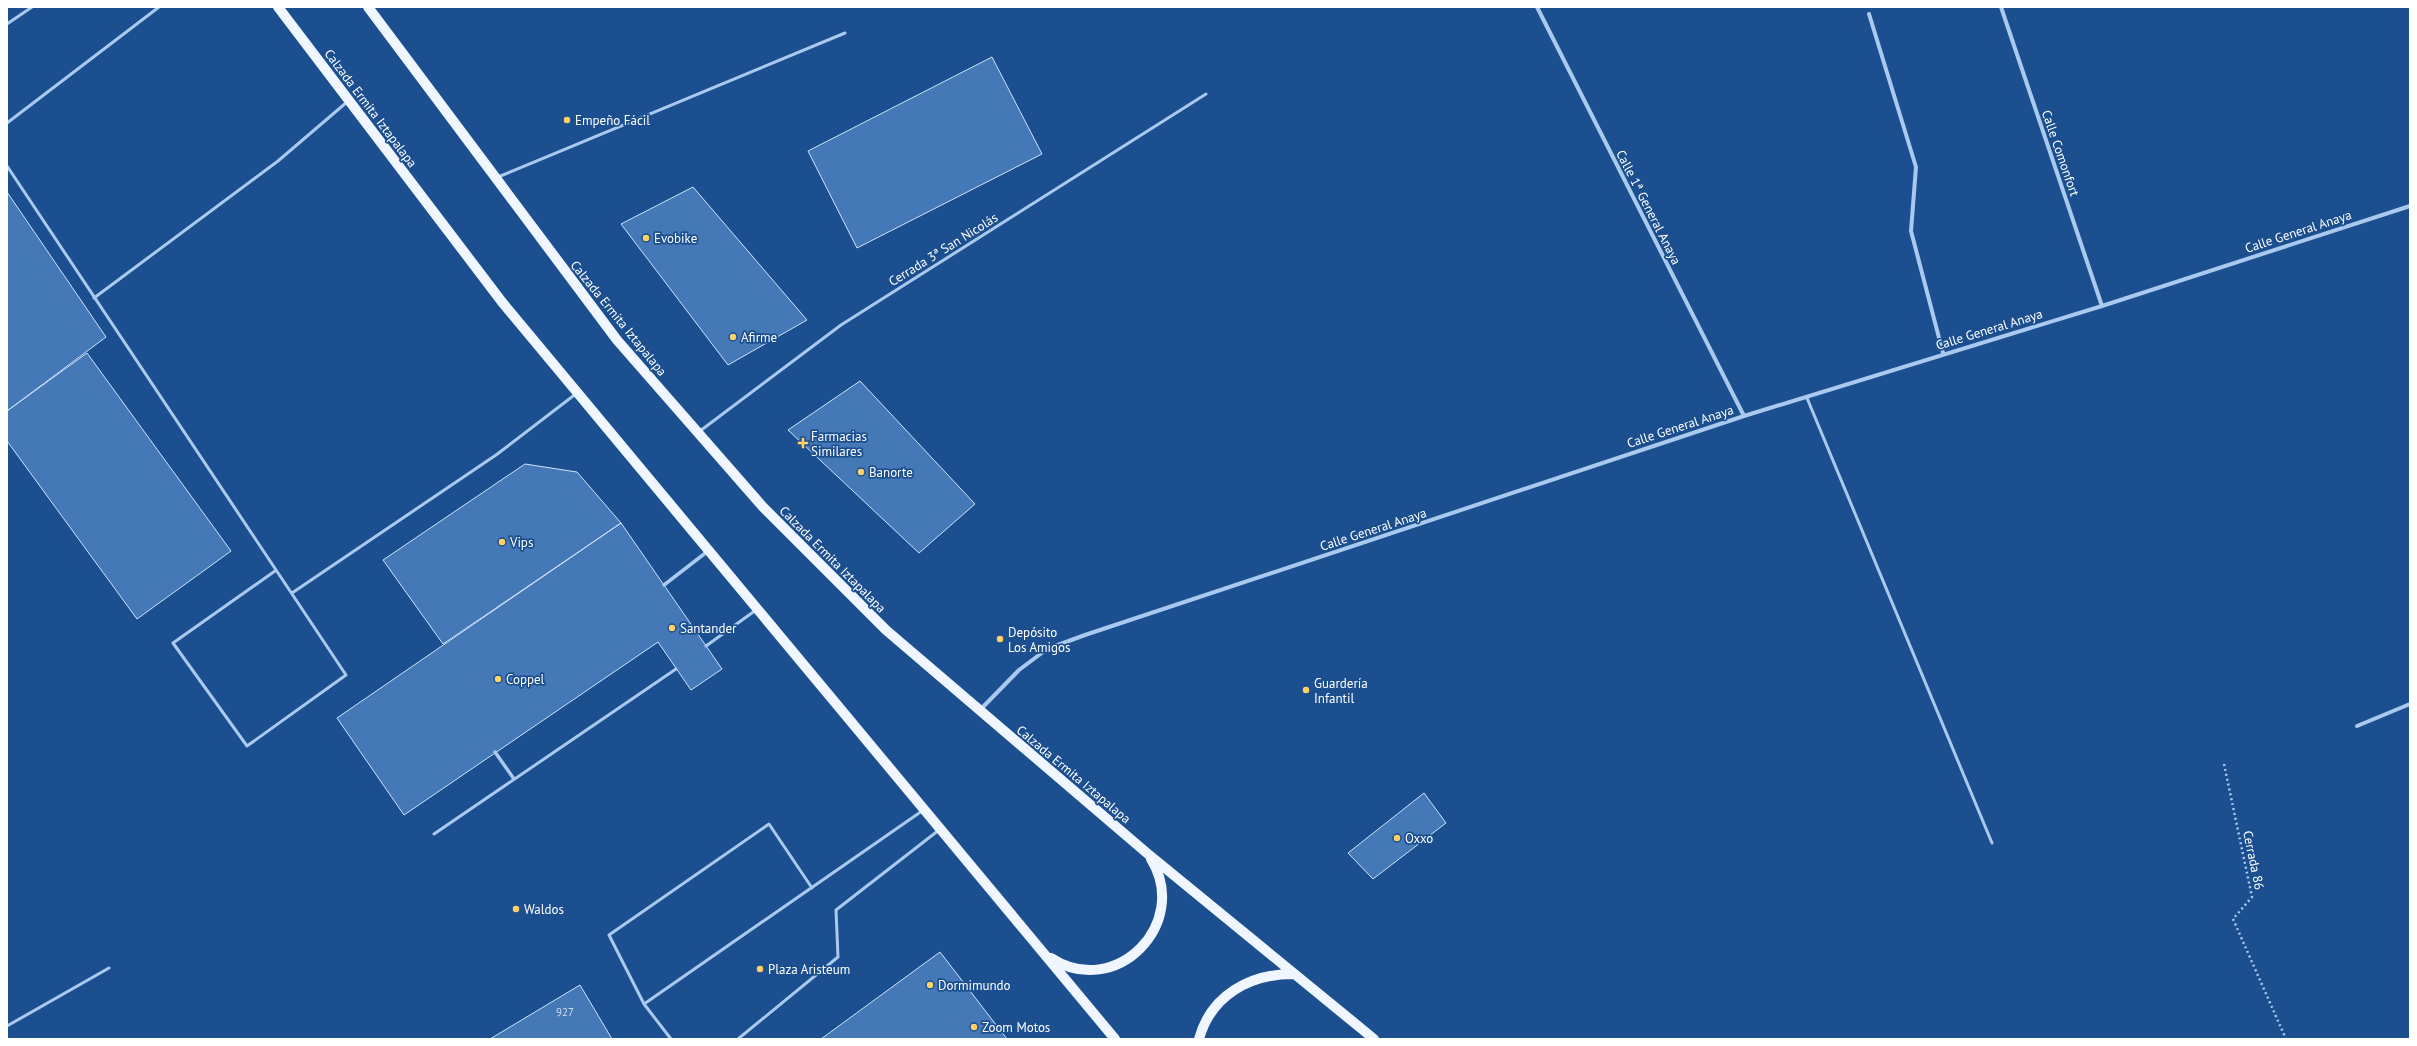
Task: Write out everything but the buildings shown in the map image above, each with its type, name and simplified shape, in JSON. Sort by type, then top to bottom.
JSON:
[{"type":"main road","name":"Calzada Ermita Iztapalapa","points":[[278,7],[502,302],[1115,1039]]},
{"type":"main road","name":"Calzada Ermita Iztapalapa","points":[[368,7],[617,340],[763,507],[886,630],[1148,854],[1293,974],[1304,980],[1374,1039]]},
{"type":"main road","points":[[1044,953],[1060,963],[1076,969],[1094,970],[1111,967],[1127,960],[1141,949],[1152,935],[1160,920],[1163,903],[1162,885],[1157,868],[1148,854]]},
{"type":"main road","points":[[1199,1039],[1211,1012],[1224,997],[1239,986],[1256,978],[1274,974],[1293,974]]},
{"type":"street","name":"Calle 1ª General Anaya","points":[[1537,7],[1744,416]]},
{"type":"street","name":"Calle Comonfort","points":[[2001,7],[2102,306]]},
{"type":"street","points":[[1869,14],[1916,167],[1911,230],[1943,354]]},
{"type":"street","name":"Calle General Anaya","points":[[980,710],[1019,670],[1047,649],[1744,416],[1807,398],[1943,354],[2102,306],[2410,206]]},
{"type":"street","points":[[664,584],[708,551]]},
{"type":"street","points":[[2357,726],[2410,704]]},
{"type":"street","points":[[495,752],[514,779]]},
{"type":"lane","points":[[7,24],[32,7]]},
{"type":"lane","points":[[7,123],[159,7]]},
{"type":"lane","points":[[495,178],[845,33]]},
{"type":"lane","name":"Cerrada 3ª San Nicolás","points":[[698,432],[841,325],[1206,94]]},
{"type":"lane","points":[[94,298],[278,161],[349,101]]},
{"type":"lane","points":[[7,166],[275,571],[292,593],[346,675],[247,746],[173,643],[275,571]]},
{"type":"lane","points":[[292,593],[496,455],[578,392]]},
{"type":"lane","points":[[1807,398],[1992,843]]},
{"type":"lane","points":[[706,646],[757,609]]},
{"type":"lane","points":[[434,834],[676,669]]},
{"type":"lane","points":[[644,1004],[924,810]]},
{"type":"lane","points":[[672,1039],[644,1004],[609,935],[769,824],[812,888]]},
{"type":"lane","points":[[738,1039],[838,957],[836,910],[940,829]]},
{"type":"lane","points":[[7,1026],[109,968]]},
{"type":"path","name":"Cerrada 86","points":[[2224,764],[2252,897],[2233,919],[2286,1039]]},
{"type":"place","name":"Empeño Fácil","points":[[567,120]]},
{"type":"place","name":"Evobike","points":[[646,238]]},
{"type":"place","name":"Afirme","points":[[733,337]]},
{"type":"place","name":"Farmacias Similares","points":[[803,443]]},
{"type":"place","name":"Banorte","points":[[861,472]]},
{"type":"place","name":"Vips","points":[[502,542]]},
{"type":"place","name":"Santander","points":[[672,628]]},
{"type":"place","name":"Depósito Los Amigos","points":[[1000,639]]},
{"type":"place","name":"Coppel","points":[[498,679]]},
{"type":"place","name":"Guardería Infantil","points":[[1306,690]]},
{"type":"place","name":"Oxxo","points":[[1397,838]]},
{"type":"place","name":"Waldos","points":[[516,909]]},
{"type":"place","name":"Plaza Aristeum","points":[[760,969]]},
{"type":"place","name":"Dormimundo","points":[[930,985]]},
{"type":"place","name":"Zoom Motos","points":[[974,1027]]}]
